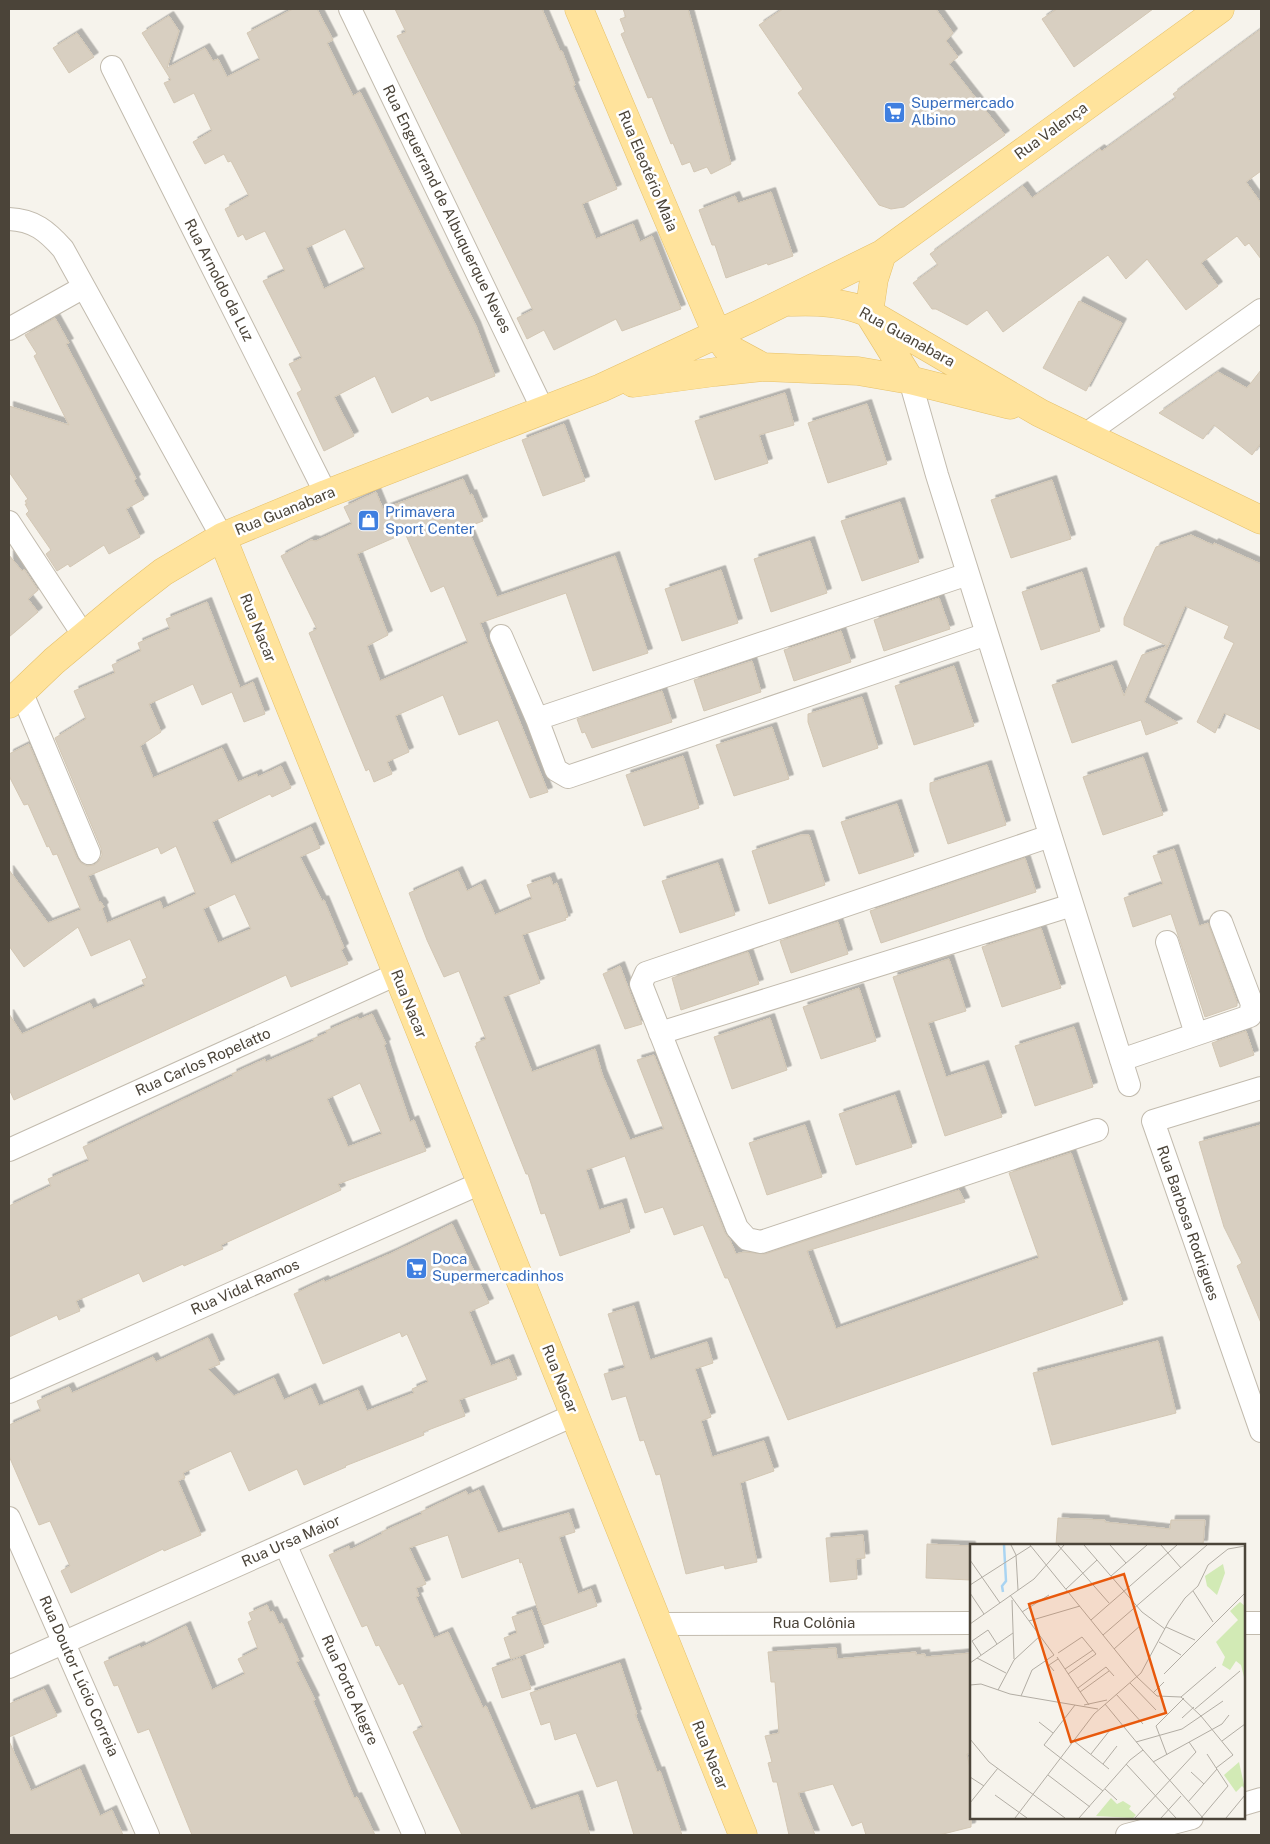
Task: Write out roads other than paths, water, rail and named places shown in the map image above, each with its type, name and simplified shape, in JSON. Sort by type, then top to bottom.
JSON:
[{"type":"main road","name":"Rua Eleotério Maia","points":[[578,9],[717,334]]},
{"type":"main road","name":"Rua Valença","points":[[783,303],[882,254],[1220,9]]},
{"type":"main road","points":[[858,371],[872,358],[878,341],[877,329],[869,313],[874,280],[882,254]]},
{"type":"main road","name":"Rua Guanabara","points":[[15,698],[126,600],[163,572],[222,537],[326,494],[601,388],[783,303],[822,302],[856,308],[869,313],[1040,413],[1261,520]]},
{"type":"main road","points":[[869,313],[910,380]]},
{"type":"main road","points":[[756,316],[748,337],[750,348],[762,367]]},
{"type":"main road","points":[[717,334],[726,347],[762,367]]},
{"type":"main road","name":"Rua Guanabara","points":[[601,388],[680,376],[762,367],[858,371],[910,380],[1040,413]]},
{"type":"main road","name":"Rua Nacar","points":[[222,537],[742,1835]]},
{"type":"street","name":"Rua Enguerrand de Albuquerque Neves","points":[[350,9],[543,410]]},
{"type":"street","name":"Rua Arnoldo da Luz","points":[[112,67],[326,494]]},
{"type":"street","name":"Rua Nacar","points":[[9,219],[34,224],[49,233],[63,249],[222,537]]},
{"type":"street","points":[[9,329],[84,287]]},
{"type":"street","points":[[1086,434],[1261,310]]},
{"type":"street","points":[[910,380],[937,475],[1129,1085]]},
{"type":"street","points":[[9,522],[84,636]]},
{"type":"street","points":[[537,719],[968,574]]},
{"type":"street","points":[[501,636],[537,719],[556,770],[568,777],[987,634]]},
{"type":"street","points":[[15,698],[89,852]]},
{"type":"street","points":[[1050,836],[646,973],[641,984],[737,1228],[747,1239],[761,1242],[1097,1130]]},
{"type":"street","points":[[660,1032],[1072,904]]},
{"type":"street","points":[[1121,1060],[1250,1016],[1252,1004],[1221,922]]},
{"type":"street","points":[[1167,942],[1196,1034]]},
{"type":"street","name":"Rua Carlos Ropelatto","points":[[9,1150],[397,974]]},
{"type":"street","name":"Rua Barbosa Rodrigues","points":[[1259,1416],[1152,1121],[1261,1088]]},
{"type":"street","name":"Rua Vidal Ramos","points":[[9,1392],[481,1183]]},
{"type":"street","name":"Rua Ursa Maior","points":[[9,1667],[574,1415]]},
{"type":"street","name":"Rua Doutor Lúcio Correia","points":[[9,1518],[148,1835]]},
{"type":"street","name":"Rua Porto Alegre","points":[[285,1544],[414,1835]]},
{"type":"street","name":"Rua Colônia","points":[[658,1624],[970,1623]]},
{"type":"street","points":[[1245,1623],[1261,1623]]},
{"type":"street","points":[[1245,1804],[1261,1799]]},
{"type":"street","points":[[1127,1835],[1188,1819]]},
{"type":"place","name":"Supermercado Albino","points":[[895,112]]},
{"type":"place","name":"Primavera Sport Center","points":[[369,521]]},
{"type":"place","name":"Doca Supermercadinhos","points":[[416,1268]]}]
